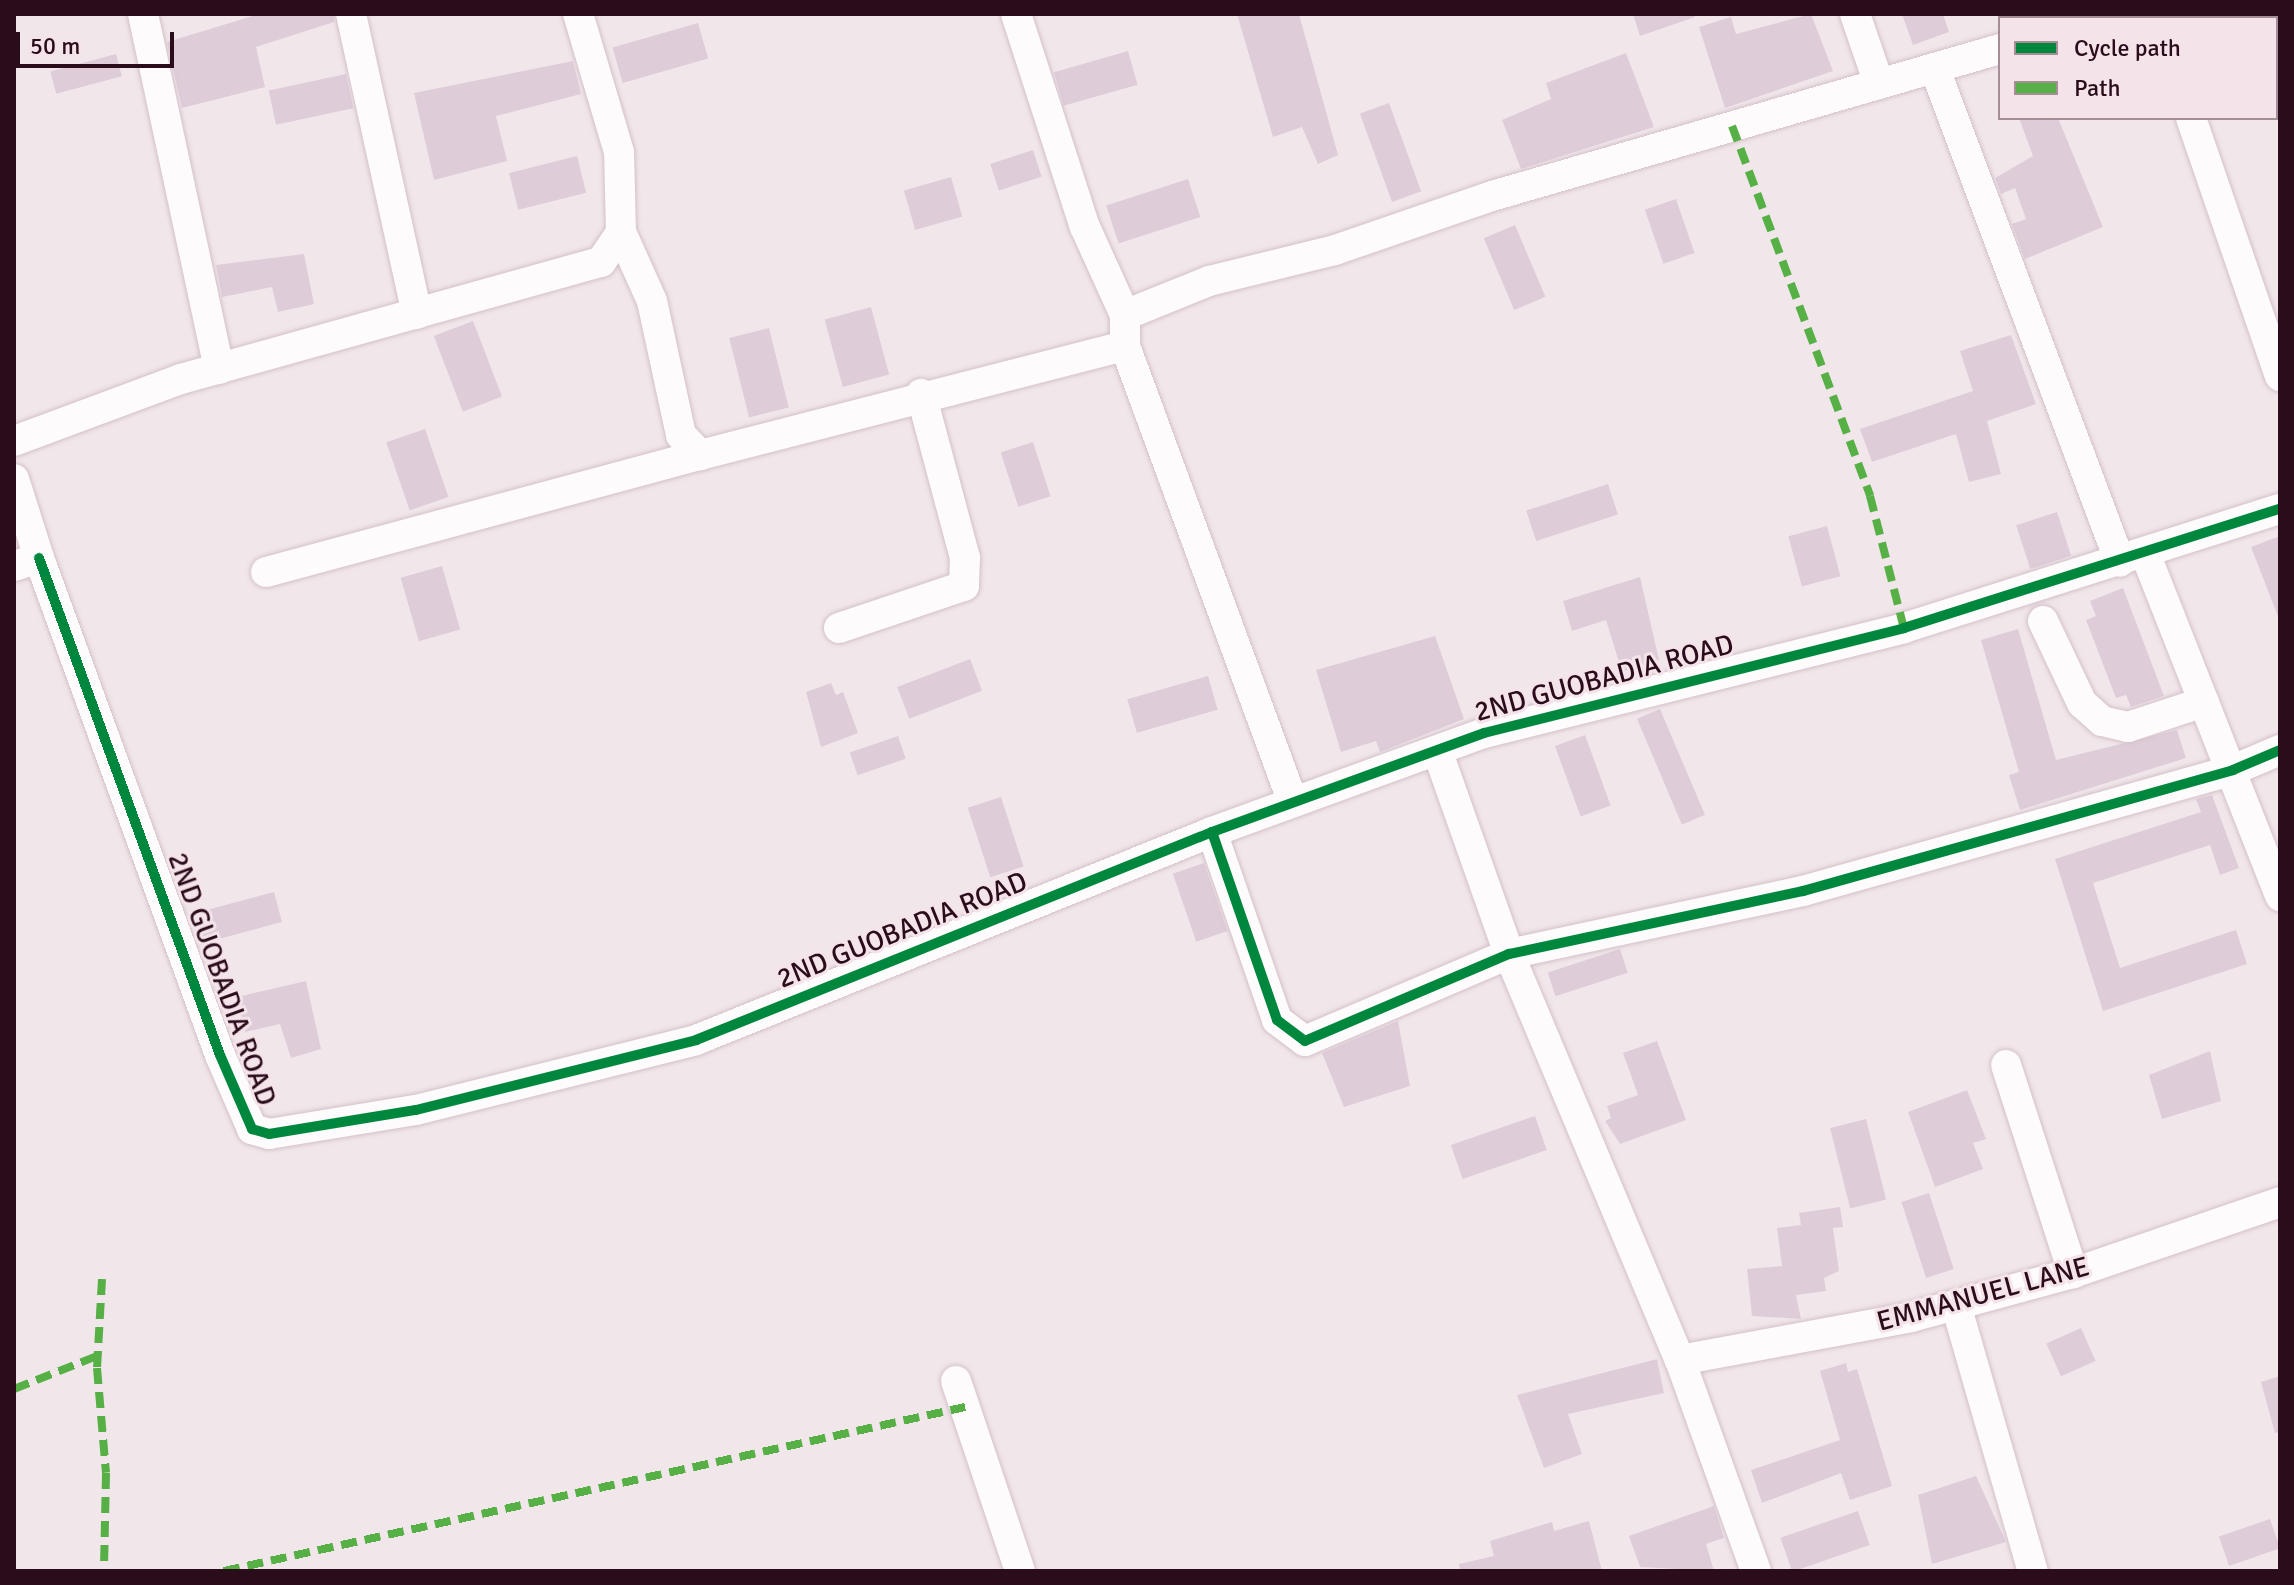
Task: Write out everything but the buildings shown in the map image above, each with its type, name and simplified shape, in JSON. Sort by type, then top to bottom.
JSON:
[{"type":"street","points":[[143,14],[219,369]]},
{"type":"street","points":[[351,14],[417,314]]},
{"type":"street","points":[[578,14],[616,126],[621,232],[652,301],[681,435],[700,455]]},
{"type":"street","points":[[1016,14],[1085,227],[1125,315],[1125,346],[1292,801]]},
{"type":"street","points":[[1855,14],[1879,84]]},
{"type":"street","points":[[1125,315],[1209,281],[1335,250],[1492,196],[1879,84],[1936,72],[1998,50]]},
{"type":"street","points":[[1936,72],[2132,558],[2204,702],[2280,896]]},
{"type":"street","points":[[2192,120],[2280,376]]},
{"type":"street","points":[[14,441],[219,369],[601,262],[621,232]]},
{"type":"street","points":[[266,572],[921,394],[1125,346]]},
{"type":"street","points":[[839,628],[964,586],[965,558],[921,394]]},
{"type":"street","points":[[14,479],[26,562]]},
{"type":"street","name":"2ND GUOBADIA ROAD","points":[[26,562],[220,1055],[260,1133],[416,1110],[696,1040],[1292,801],[1438,753],[1499,729],[1904,628],[2280,509]]},
{"type":"street","points":[[2043,621],[2082,703],[2102,721],[2128,727],[2204,702]]},
{"type":"street","points":[[1212,832],[1277,1020],[1290,1036],[1322,1038],[1509,954],[1803,891],[2233,770],[2280,750]]},
{"type":"street","points":[[1438,753],[1509,954],[1680,1360],[1756,1571]]},
{"type":"street","points":[[2006,1065],[2073,1273]]},
{"type":"street","name":"EMMANUEL LANE","points":[[1680,1360],[1956,1305],[2073,1273],[2280,1202]]},
{"type":"street","points":[[1956,1305],[2033,1571]]},
{"type":"street","points":[[956,1381],[1020,1571]]},
{"type":"marked path","points":[[1732,126],[1870,496],[1904,628]]},
{"type":"marked path","points":[[102,1279],[97,1368],[106,1473],[104,1571]]},
{"type":"marked path","points":[[14,1389],[97,1356]]},
{"type":"marked path","points":[[224,1571],[965,1407]]},
{"type":"cycle path","points":[[39,558],[220,1055],[252,1129],[269,1134],[416,1110],[696,1040],[1212,832],[1484,733],[1904,628],[2280,509]]},
{"type":"cycle path","points":[[1212,832],[1277,1020],[1305,1041],[1509,954],[1803,891],[2233,770],[2280,750]]}]
